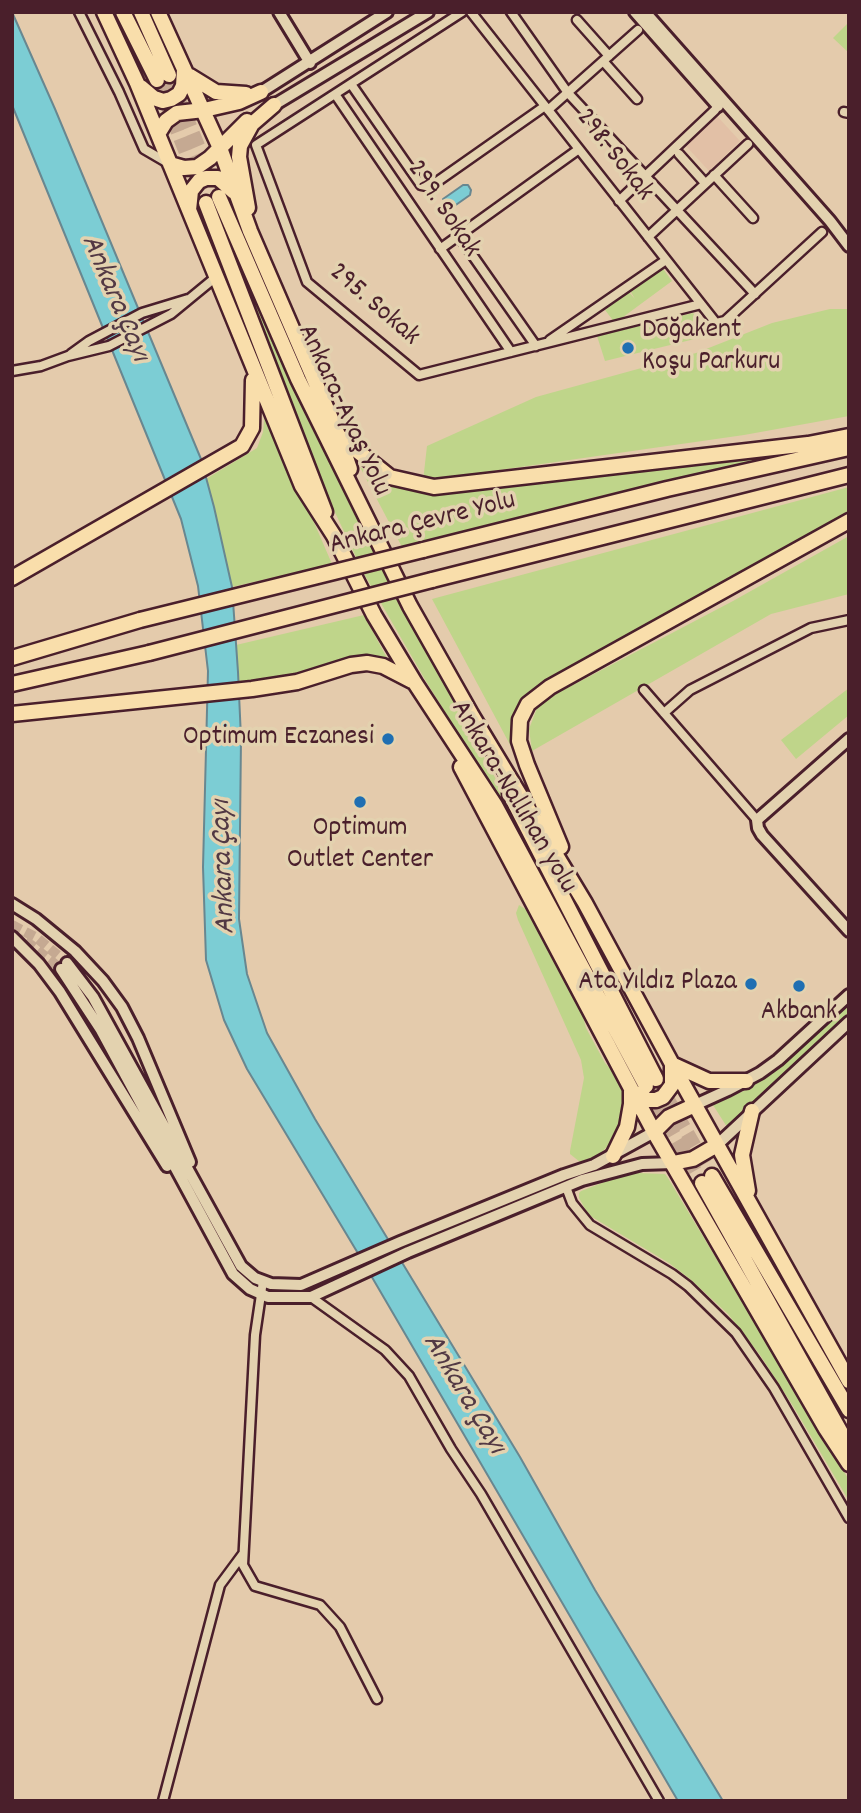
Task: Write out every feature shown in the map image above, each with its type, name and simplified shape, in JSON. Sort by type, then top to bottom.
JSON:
[{"type":"highway","points":[[104,12],[137,83],[302,486],[334,536]]},
{"type":"highway","points":[[123,12],[163,77],[141,12]]},
{"type":"highway","points":[[158,12],[204,110],[250,231],[339,437],[369,526]]},
{"type":"highway","points":[[137,83],[154,98],[163,101],[171,99],[179,94],[186,70]]},
{"type":"highway","points":[[186,70],[216,92],[243,95],[261,92]]},
{"type":"highway","points":[[158,134],[166,121],[177,113],[239,102],[261,92]]},
{"type":"highway","points":[[170,164],[184,168],[197,167],[249,120],[274,104]]},
{"type":"highway","points":[[250,231],[247,196],[239,157],[240,146],[252,124],[274,104]]},
{"type":"highway","points":[[190,215],[191,191],[206,178],[218,178],[227,183],[237,196]]},
{"type":"highway","name":"Ankara-Ayaş Yolu","points":[[334,536],[213,200],[369,526],[410,606],[471,714]]},
{"type":"highway","points":[[12,578],[242,446],[252,428],[252,365]]},
{"type":"highway","points":[[339,437],[390,477],[434,487],[808,444],[849,436]]},
{"type":"highway","name":"Ankara Çevre Yolu","points":[[12,658],[141,620],[667,489],[849,448]]},
{"type":"highway","name":"Ankara Çevre Yolu","points":[[12,684],[149,653],[849,475]]},
{"type":"highway","points":[[585,902],[522,752],[520,720],[528,704],[550,687],[849,521]]},
{"type":"highway","name":"Ankara-Nallıhan yolu","points":[[334,536],[374,615],[437,718],[495,805],[651,1082],[471,714]]},
{"type":"highway","points":[[12,714],[252,689],[297,682],[367,663],[383,666],[415,683]]},
{"type":"highway","points":[[471,714],[585,902],[849,1381]]},
{"type":"highway","points":[[437,718],[474,794],[654,1132],[825,1429],[849,1464]]},
{"type":"highway","points":[[631,1090],[648,1100],[663,1097],[672,1085],[672,1064]]},
{"type":"highway","points":[[672,1064],[709,1081],[746,1081]]},
{"type":"highway","points":[[613,1156],[629,1119],[631,1090]]},
{"type":"highway","points":[[654,1132],[669,1117],[695,1105]]},
{"type":"highway","points":[[750,1203],[742,1155],[752,1111]]},
{"type":"highway","points":[[673,1163],[693,1159],[710,1152],[718,1145]]},
{"type":"highway","points":[[849,1410],[707,1179],[849,1447]]},
{"type":"main road","points":[[279,12],[310,63]]},
{"type":"main road","points":[[369,25],[378,12]]},
{"type":"main road","points":[[261,92],[387,12]]},
{"type":"main road","points":[[274,104],[428,12]]},
{"type":"main road","points":[[635,12],[826,226],[837,232]]},
{"type":"main road","points":[[646,12],[849,246]]},
{"type":"main road","points":[[849,739],[757,820],[762,835],[849,931]]},
{"type":"main road","points":[[12,904],[36,919],[75,951],[103,981],[122,1007],[138,1038],[203,1209]]},
{"type":"main road","points":[[12,937],[60,992],[159,1155],[203,1209],[241,1266],[255,1278],[271,1284],[302,1285],[564,1175],[594,1165],[654,1132]]},
{"type":"main road","points":[[64,966],[93,998],[203,1209],[233,1274],[250,1289],[268,1297],[311,1297],[408,1252],[582,1180],[642,1164],[673,1163]]},
{"type":"main road","points":[[695,1105],[746,1081],[778,1060],[849,995]]},
{"type":"main road","points":[[718,1145],[849,1022]]},
{"type":"main road","points":[[564,1175],[566,1187]]},
{"type":"street","points":[[79,12],[120,92],[144,149],[170,164]]},
{"type":"street","name":"295. Sokak","points":[[462,12],[256,145],[307,282],[419,375],[701,304]]},
{"type":"street","name":"298. Sokak","points":[[471,12],[716,323],[721,323],[755,294]]},
{"type":"street","points":[[511,12],[568,93],[755,294],[822,232]]},
{"type":"street","points":[[577,20],[637,99]]},
{"type":"street","points":[[351,84],[421,185],[431,186],[568,93],[638,30]]},
{"type":"street","name":"299. Sokak","points":[[335,94],[510,352]]},
{"type":"street","points":[[619,201],[715,110]]},
{"type":"street","points":[[142,144],[158,134]]},
{"type":"street","points":[[648,237],[748,144]]},
{"type":"street","points":[[440,249],[579,149]]},
{"type":"street","points":[[678,153],[705,183]]},
{"type":"street","points":[[714,175],[753,218]]},
{"type":"street","points":[[459,236],[541,345],[666,260]]},
{"type":"street","points":[[12,371],[41,366],[109,346],[171,314],[216,277]]},
{"type":"street","points":[[68,356],[142,313],[191,298]]},
{"type":"street","points":[[664,713],[690,690],[811,628],[849,620]]},
{"type":"street","points":[[643,690],[757,820]]},
{"type":"street","points":[[566,1187],[572,1203],[590,1226],[672,1274],[736,1333],[774,1388],[847,1514]]},
{"type":"street","points":[[263,1280],[255,1335],[243,1565],[255,1586],[320,1605],[340,1627],[377,1699]]},
{"type":"street","points":[[311,1297],[384,1350],[409,1376],[451,1449],[481,1494],[659,1801]]},
{"type":"street","points":[[163,1801],[220,1585],[243,1554]]},
{"type":"shaded area","points":[[716,115],[740,141],[709,171],[685,145]]},
{"type":"green space","points":[[849,22],[849,53],[833,38]]},
{"type":"green space","points":[[215,198],[255,301],[306,416],[405,609],[656,1079],[653,1081],[521,835],[427,683],[363,572],[324,489],[211,199]]},
{"type":"green space","points":[[661,266],[672,281],[615,323],[605,310],[628,291],[635,299],[629,289]]},
{"type":"green space","points":[[830,309],[849,309],[849,416],[744,435],[423,481],[427,446],[536,397],[696,353],[772,323]]},
{"type":"green space","name":"Doğakent Koşu Parkuru","points":[[693,313],[711,335],[605,361],[597,336]]},
{"type":"green space","points":[[265,409],[332,564],[232,587],[206,479],[257,448],[263,432]]},
{"type":"green space","points":[[755,452],[756,460],[402,547],[360,467],[393,486],[424,490]]},
{"type":"green space","points":[[849,487],[849,515],[530,692],[522,707],[518,753],[515,754],[432,599]]},
{"type":"green space","points":[[849,536],[849,594],[771,614],[532,751],[529,729],[537,708],[552,696],[733,601]]},
{"type":"green space","points":[[364,615],[387,658],[365,657],[304,675],[239,686],[236,645]]},
{"type":"green space","points":[[849,688],[849,715],[796,759],[781,740]]},
{"type":"green space","points":[[519,905],[527,910],[582,1013],[586,1028],[623,1092],[623,1119],[616,1137],[602,1152],[589,1160],[580,1162],[570,1154],[584,1078],[581,1060],[518,920],[516,913]]},
{"type":"green space","points":[[849,1004],[849,1012],[727,1127],[713,1105],[750,1088],[777,1070]]},
{"type":"green space","points":[[638,1173],[665,1174],[668,1178],[849,1480],[849,1501],[760,1355],[728,1314],[669,1263],[592,1217],[579,1198],[581,1191],[620,1176]]},
{"type":"water","name":"Ankara Çayı","points":[[12,12],[201,459],[214,507],[232,587],[238,672],[241,738],[239,919],[247,974],[267,1033],[315,1119],[520,1457],[595,1590],[723,1801],[678,1801],[359,1255],[247,1069],[224,1020],[206,960],[203,867],[208,671],[198,586],[181,519],[12,105]]},
{"type":"water","points":[[463,185],[468,185],[470,195],[450,209],[443,199]]},
{"type":"tunnel","points":[[169,75],[219,197]]},
{"type":"tunnel","points":[[157,80],[206,203]]},
{"type":"tunnel","points":[[12,925],[37,938],[67,963]]},
{"type":"tunnel","points":[[12,935],[31,945],[61,969]]},
{"type":"tunnel","points":[[656,1079],[712,1176]]},
{"type":"tunnel","points":[[646,1086],[702,1183]]},
{"type":"place","name":"Doğakent Koşu Parkuru","points":[[628,348]]},
{"type":"place","name":"Optimum Eczanesi","points":[[388,739]]},
{"type":"place","name":"Optimum Outlet Center","points":[[360,802]]},
{"type":"place","name":"Ata Yıldız Plaza","points":[[751,984]]},
{"type":"place","name":"Akbank","points":[[799,986]]}]
